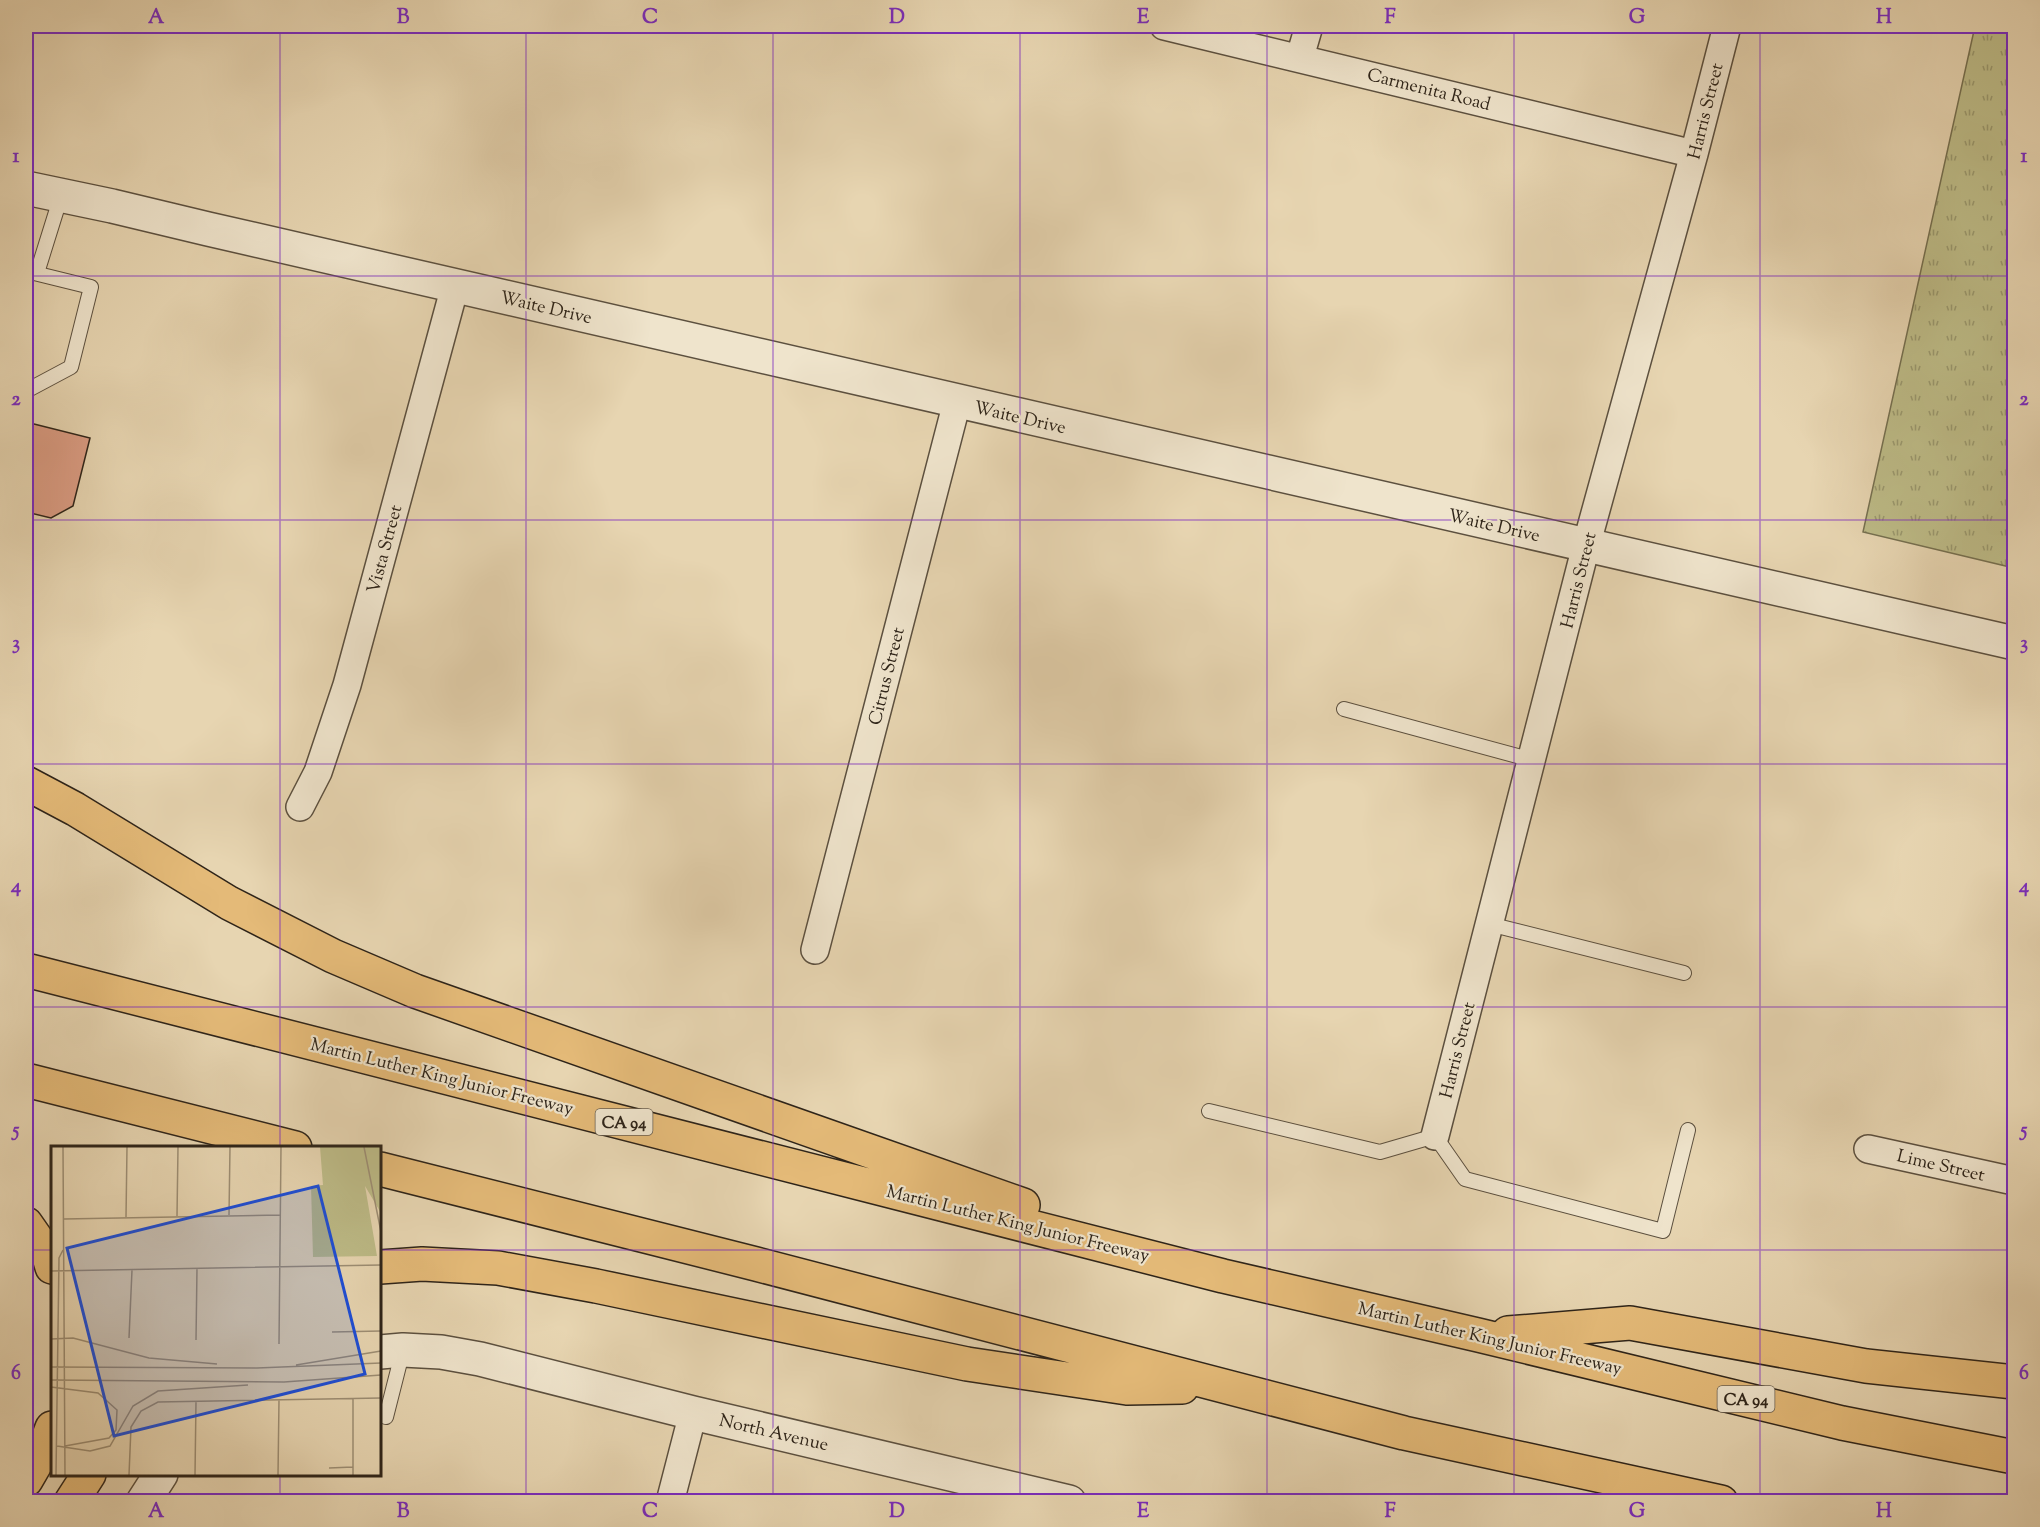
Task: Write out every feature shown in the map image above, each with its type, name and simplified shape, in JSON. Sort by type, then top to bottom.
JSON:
[{"type":"highway","points":[[26,783],[75,809],[229,903],[333,956],[416,991],[1223,1276]]},
{"type":"highway","name":"Martin Luther King Junior Freeway","points":[[26,970],[1223,1276],[1842,1423],[2014,1457]]},
{"type":"highway","points":[[26,1080],[287,1146]]},
{"type":"highway","points":[[381,1169],[745,1261],[1404,1433],[1722,1502]]},
{"type":"highway","points":[[26,1224],[49,1257],[51,1264]]},
{"type":"highway","points":[[381,1267],[422,1264],[498,1268],[596,1286],[968,1364],[1127,1388],[1226,1387]]},
{"type":"highway","points":[[1478,1335],[1630,1323],[1866,1366],[2014,1382]]},
{"type":"highway","points":[[26,1480],[44,1449],[51,1431]]},
{"type":"highway","points":[[71,1502],[88,1476]]},
{"type":"street","name":"Carmenita Road","points":[[1164,26],[1695,154]]},
{"type":"street","points":[[1300,57],[1309,26]]},
{"type":"street","name":"Harris Street","points":[[1435,1136],[1586,546],[1695,154],[1727,26]]},
{"type":"street","name":"Waite Drive","points":[[26,188],[2014,643]]},
{"type":"street","name":"Vista Street","points":[[300,807],[318,772],[347,685],[455,286]]},
{"type":"street","name":"Citrus Street","points":[[815,950],[957,402]]},
{"type":"street","name":"Lime Street","points":[[1868,1149],[2014,1182]]},
{"type":"street","name":"North Avenue","points":[[391,1351],[441,1352],[480,1359],[693,1413],[1068,1501]]},
{"type":"street","points":[[670,1502],[693,1413]]},
{"type":"street","points":[[143,1502],[160,1476]]},
{"type":"lane","points":[[26,391],[71,367],[91,287],[31,272],[61,196]]},
{"type":"lane","points":[[1344,710],[1532,760]]},
{"type":"lane","points":[[1490,924],[1684,973]]},
{"type":"lane","points":[[1209,1112],[1380,1152],[1435,1136],[1465,1179],[1663,1231],[1688,1130]]},
{"type":"lane","points":[[381,1415],[386,1417],[391,1351]]},
{"type":"green space","points":[[1975,26],[2014,26],[2014,568],[1863,532]]},
{"type":"building","points":[[26,422],[90,438],[73,506],[51,518],[26,512]]}]
